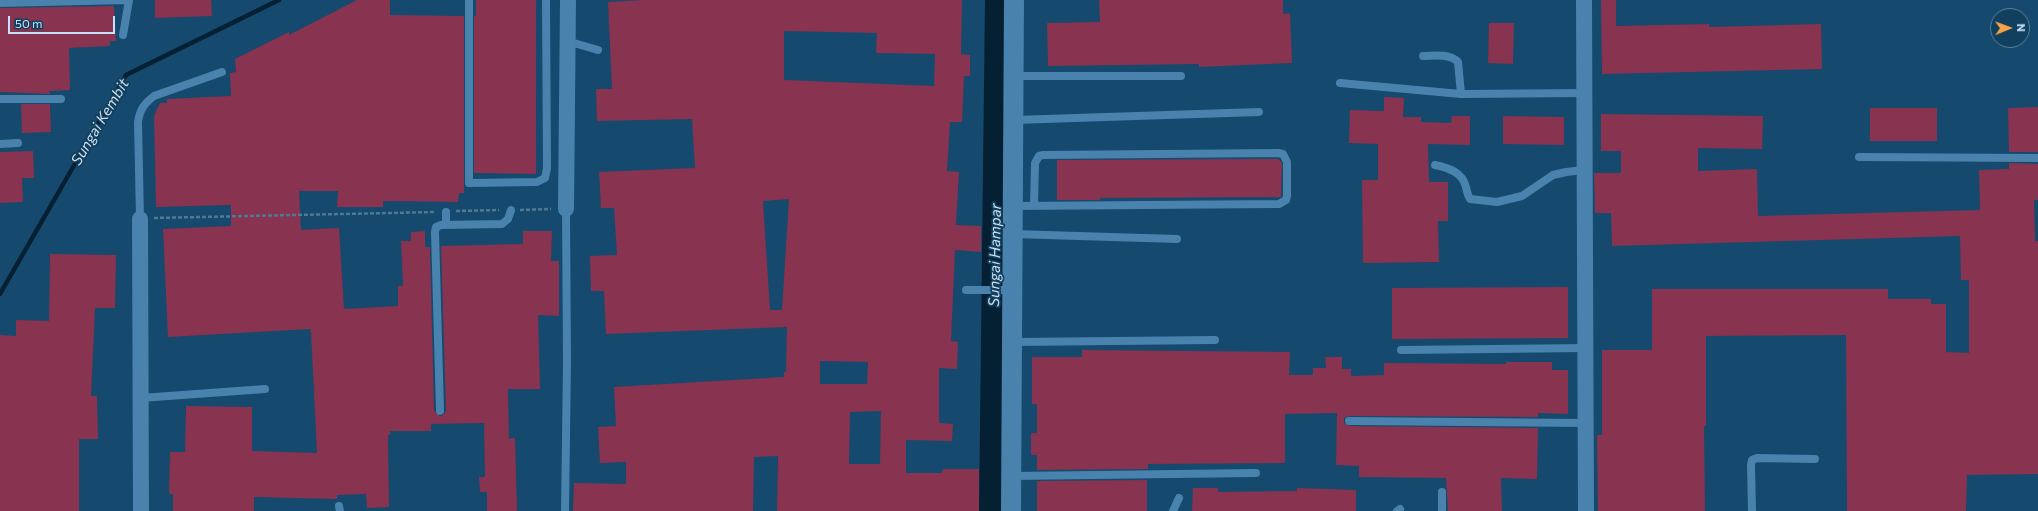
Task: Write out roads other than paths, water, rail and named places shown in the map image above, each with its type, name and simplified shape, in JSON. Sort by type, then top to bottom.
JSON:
[{"type":"street","points":[[566,209],[568,0]]},
{"type":"street","points":[[1011,511],[1012,342],[1008,290],[1012,234],[1014,0]]},
{"type":"street","points":[[1584,0],[1586,511]]},
{"type":"street","points":[[140,219],[141,511]]},
{"type":"lane","points":[[0,3],[128,0],[123,35]]},
{"type":"lane","points":[[469,0],[469,183],[537,182],[545,178],[548,168],[546,0]]},
{"type":"lane","points":[[567,41],[598,50]]},
{"type":"lane","points":[[1423,56],[1448,56],[1454,58],[1458,62],[1461,94]]},
{"type":"lane","points":[[140,219],[138,122],[144,103],[154,96],[222,72]]},
{"type":"lane","points":[[1013,76],[1181,76]]},
{"type":"lane","points":[[1340,83],[1461,94],[1584,93]]},
{"type":"lane","points":[[0,99],[61,99]]},
{"type":"lane","points":[[1013,120],[1259,112]]},
{"type":"lane","points":[[0,144],[18,143]]},
{"type":"lane","points":[[1012,206],[1034,206],[1279,204],[1286,200],[1287,196],[1287,162],[1286,157],[1278,153],[1043,155],[1039,156],[1035,163],[1034,206]]},
{"type":"lane","points":[[1859,157],[2038,158]]},
{"type":"lane","points":[[1435,165],[1449,168],[1458,173],[1464,182],[1470,199],[1497,202],[1522,196],[1553,175],[1584,170]]},
{"type":"lane","points":[[565,511],[567,362],[566,209]]},
{"type":"lane","points":[[440,411],[436,227],[446,225],[502,224],[508,219],[511,210]]},
{"type":"lane","points":[[446,212],[446,225]]},
{"type":"lane","points":[[1012,234],[1177,239]]},
{"type":"lane","points":[[966,290],[1008,290]]},
{"type":"lane","points":[[1012,342],[1215,340]]},
{"type":"lane","points":[[1401,350],[1585,348]]},
{"type":"lane","points":[[141,398],[265,389]]},
{"type":"lane","points":[[1349,421],[1586,423]]},
{"type":"lane","points":[[1752,511],[1750,465],[1752,460],[1757,458],[1815,459]]},
{"type":"lane","points":[[1011,476],[1256,473]]},
{"type":"lane","points":[[1442,492],[1442,511]]},
{"type":"lane","points":[[1173,511],[1179,498]]},
{"type":"waterway","name":"Sungai Kembit","points":[[0,294],[126,75],[279,0]]},
{"type":"waterway","name":"Sungai Hampar","points":[[992,511],[998,0]]}]
